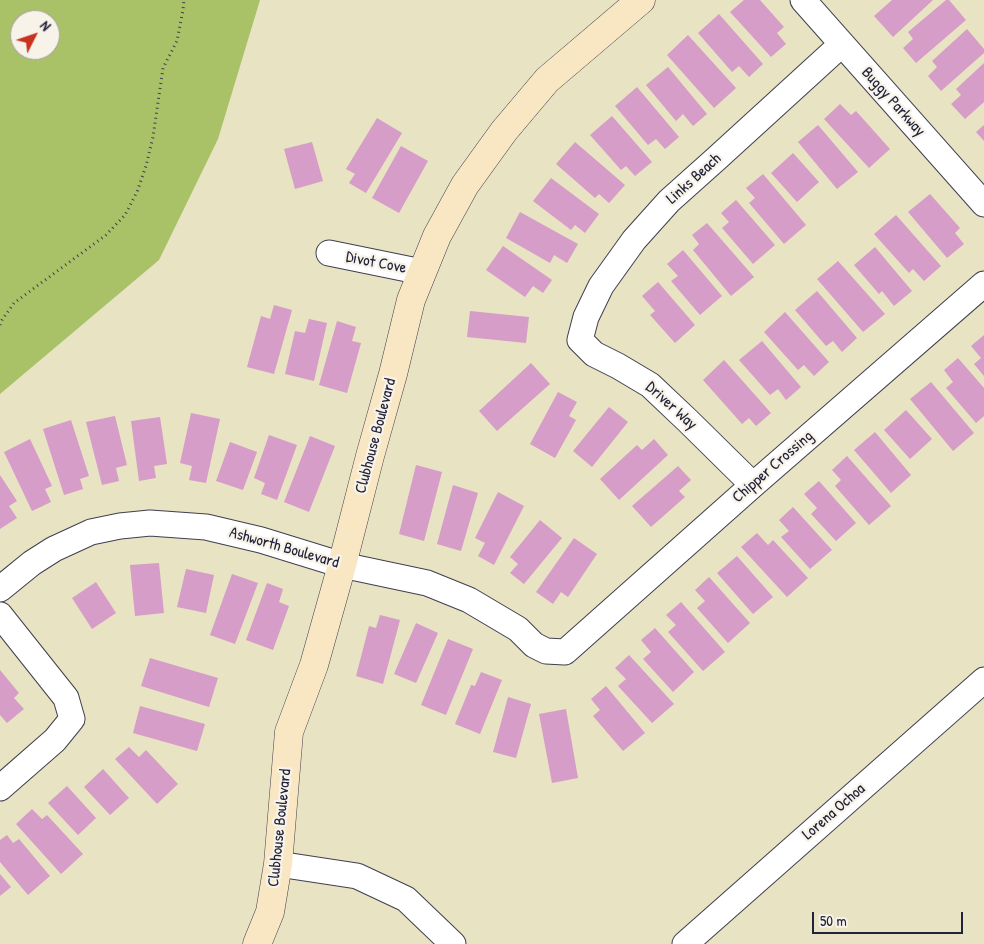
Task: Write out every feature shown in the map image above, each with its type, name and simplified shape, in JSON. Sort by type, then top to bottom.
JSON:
[{"type":"street","name":"Clubhouse Boulevard","points":[[257,944],[270,912],[278,864],[289,732],[314,665],[393,374],[411,300],[422,272],[437,236],[465,184],[504,131],[547,80],[641,0]]},
{"type":"street","name":"Buggy Parkway","points":[[803,0],[984,204]]},
{"type":"street","name":"Links Beach","points":[[580,340],[586,316],[601,286],[634,240],[669,201],[842,44]]},
{"type":"street","name":"Divot Cove","points":[[329,253],[422,272]]},
{"type":"street","name":"Chipper Crossing","points":[[565,652],[752,485],[984,284]]},
{"type":"street","name":"Driver Way","points":[[580,340],[594,354],[650,385],[752,485]]},
{"type":"street","name":"Ashworth Boulevard","points":[[0,589],[32,563],[54,549],[91,532],[120,526],[150,523],[206,527],[260,540],[342,565],[428,583],[469,600],[518,629],[534,646],[546,651],[565,652]]},
{"type":"street","points":[[0,615],[66,698],[72,719],[55,740],[0,788]]},
{"type":"street","name":"Lorena Ochoa","points":[[685,944],[984,680]]},
{"type":"street","points":[[278,864],[357,876],[406,899],[454,944]]},
{"type":"path","points":[[0,325],[14,303],[106,235],[125,214],[137,192],[146,166],[153,137],[163,68],[177,41],[184,0]]},
{"type":"green space","points":[[0,0],[260,0],[218,139],[159,260],[0,394]]},
{"type":"building","points":[[744,0],[760,0],[784,27],[777,33],[786,44],[771,57],[730,12]]},
{"type":"building","points":[[892,0],[933,0],[893,37],[874,16]]},
{"type":"building","points":[[946,0],[949,0],[966,20],[916,63],[903,48],[913,39],[908,32]]},
{"type":"building","points":[[719,14],[763,64],[749,77],[739,66],[732,72],[698,33]]},
{"type":"building","points":[[967,29],[984,49],[984,53],[941,91],[928,76],[937,67],[932,61]]},
{"type":"building","points":[[688,35],[736,88],[714,108],[667,55]]},
{"type":"building","points":[[984,63],[984,102],[965,119],[951,104],[961,95],[956,89]]},
{"type":"building","points":[[668,67],[707,114],[693,126],[683,114],[676,121],[646,85]]},
{"type":"building","points":[[637,87],[679,137],[665,149],[656,139],[648,145],[615,106]]},
{"type":"building","points":[[840,104],[851,115],[856,111],[890,149],[869,168],[824,119]]},
{"type":"building","points":[[612,116],[652,162],[635,176],[626,166],[621,170],[590,135]]},
{"type":"building","points":[[377,118],[402,133],[366,193],[349,183],[355,174],[346,169]]},
{"type":"building","points":[[818,125],[858,172],[837,189],[798,142]]},
{"type":"building","points":[[984,125],[984,141],[976,132]]},
{"type":"building","points":[[312,142],[323,181],[295,189],[284,149]]},
{"type":"building","points":[[575,142],[625,185],[609,203],[599,194],[595,198],[556,164]]},
{"type":"building","points":[[401,146],[428,161],[399,213],[372,198]]},
{"type":"building","points":[[793,153],[819,182],[797,202],[771,173]]},
{"type":"building","points":[[763,174],[806,225],[784,244],[749,203],[755,198],[746,188]]},
{"type":"building","points":[[551,178],[599,214],[585,233],[575,225],[571,230],[533,201]]},
{"type":"building","points":[[930,194],[960,228],[955,233],[964,244],[947,258],[908,212]]},
{"type":"building","points":[[736,200],[775,245],[753,264],[722,228],[729,222],[721,213]]},
{"type":"building","points":[[520,212],[578,244],[567,263],[554,255],[550,263],[506,238]]},
{"type":"building","points":[[896,215],[941,266],[924,281],[913,269],[909,273],[874,234]]},
{"type":"building","points":[[707,223],[754,277],[731,296],[693,250],[699,244],[692,235]]},
{"type":"building","points":[[503,246],[552,280],[543,293],[533,286],[525,297],[486,270]]},
{"type":"building","points":[[875,247],[912,291],[894,306],[882,291],[879,294],[854,265]]},
{"type":"building","points":[[683,250],[722,296],[700,315],[671,281],[678,276],[667,264]]},
{"type":"building","points":[[838,261],[885,314],[863,332],[817,279]]},
{"type":"building","points":[[658,282],[695,325],[675,343],[650,315],[655,311],[642,296]]},
{"type":"building","points":[[817,291],[857,338],[842,352],[833,341],[826,346],[795,310]]},
{"type":"building","points":[[274,305],[292,310],[274,374],[247,367],[261,316],[270,319]]},
{"type":"building","points":[[470,311],[529,317],[526,343],[467,337]]},
{"type":"building","points":[[785,312],[829,362],[814,376],[804,365],[798,370],[764,332]]},
{"type":"building","points":[[309,319],[327,323],[314,381],[285,374],[295,331],[305,333]]},
{"type":"building","points":[[337,321],[356,327],[352,341],[361,343],[347,393],[319,385]]},
{"type":"building","points":[[984,335],[984,376],[974,364],[981,358],[971,346]]},
{"type":"building","points":[[762,341],[801,387],[786,400],[778,389],[770,395],[739,360]]},
{"type":"building","points":[[958,358],[984,388],[984,416],[976,423],[946,388],[953,382],[944,370]]},
{"type":"building","points":[[724,360],[771,413],[756,426],[749,418],[742,424],[703,380]]},
{"type":"building","points":[[531,363],[550,384],[497,431],[479,411]]},
{"type":"building","points":[[931,382],[974,433],[953,451],[910,399]]},
{"type":"building","points":[[558,392],[577,402],[569,416],[576,420],[555,458],[530,444]]},
{"type":"building","points":[[609,407],[628,422],[592,467],[573,451]]},
{"type":"building","points":[[906,410],[932,439],[910,459],[884,430]]},
{"type":"building","points":[[191,413],[220,419],[206,483],[189,480],[192,466],[180,463]]},
{"type":"building","points":[[115,416],[127,465],[116,468],[119,481],[102,485],[86,422]]},
{"type":"building","points":[[160,417],[167,464],[154,466],[156,478],[139,481],[131,421]]},
{"type":"building","points":[[71,420],[89,476],[80,479],[83,489],[64,495],[43,429]]},
{"type":"building","points":[[875,432],[911,475],[891,493],[854,450]]},
{"type":"building","points":[[269,435],[297,445],[277,500],[261,494],[265,483],[254,478]]},
{"type":"building","points":[[310,436],[335,446],[309,512],[284,502]]},
{"type":"building","points":[[30,439],[52,486],[45,489],[51,502],[32,511],[4,452]]},
{"type":"building","points":[[654,439],[668,455],[619,500],[600,479],[637,445],[642,450]]},
{"type":"building","points":[[230,442],[257,452],[243,490],[216,481]]},
{"type":"building","points":[[847,456],[891,506],[869,525],[835,486],[841,480],[832,470]]},
{"type":"building","points":[[416,465],[442,472],[424,541],[399,534]]},
{"type":"building","points":[[678,466],[691,480],[679,491],[685,497],[651,527],[632,506]]},
{"type":"building","points":[[0,475],[17,501],[9,506],[17,518],[0,529]]},
{"type":"building","points":[[819,481],[856,523],[836,541],[811,514],[817,508],[804,494]]},
{"type":"building","points":[[453,485],[478,493],[461,551],[437,544]]},
{"type":"building","points":[[498,492],[524,506],[494,565],[478,556],[485,543],[475,538]]},
{"type":"building","points":[[793,507],[832,550],[810,569],[781,537],[789,531],[779,520]]},
{"type":"building","points":[[540,520],[562,538],[524,584],[510,573],[518,564],[510,557]]},
{"type":"building","points":[[757,533],[768,545],[773,540],[808,578],[787,597],[741,547]]},
{"type":"building","points":[[574,538],[597,554],[568,597],[561,592],[553,604],[536,592]]},
{"type":"building","points":[[737,556],[773,597],[753,614],[717,573]]},
{"type":"building","points":[[159,563],[164,613],[135,616],[130,565]]},
{"type":"building","points":[[186,569],[214,575],[206,613],[177,607]]},
{"type":"building","points":[[232,574],[258,583],[235,644],[210,635]]},
{"type":"building","points":[[709,577],[750,623],[728,643],[697,608],[705,601],[695,590]]},
{"type":"building","points":[[96,582],[116,613],[92,629],[72,598]]},
{"type":"building","points":[[267,583],[283,589],[279,602],[289,606],[273,650],[246,640]]},
{"type":"building","points":[[681,602],[725,652],[703,671],[668,632],[676,625],[666,615]]},
{"type":"building","points":[[380,615],[400,620],[383,684],[356,676],[369,626],[376,628]]},
{"type":"building","points":[[416,623],[438,633],[416,683],[394,674]]},
{"type":"building","points":[[655,628],[694,672],[673,692],[643,659],[651,652],[641,640]]},
{"type":"building","points":[[448,639],[473,649],[446,715],[421,705]]},
{"type":"building","points":[[629,655],[674,704],[652,723],[618,686],[626,679],[615,668]]},
{"type":"building","points":[[150,658],[218,678],[209,707],[141,686]]},
{"type":"building","points":[[0,670],[19,693],[14,698],[24,709],[7,723],[0,715]]},
{"type":"building","points":[[481,672],[502,680],[480,734],[455,724],[471,685],[475,686]]},
{"type":"building","points":[[606,686],[645,733],[623,751],[593,716],[600,710],[591,699]]},
{"type":"building","points":[[508,697],[531,704],[516,758],[493,752]]},
{"type":"building","points":[[140,706],[205,724],[197,751],[133,733]]},
{"type":"building","points":[[566,709],[578,778],[552,783],[539,714]]},
{"type":"building","points":[[129,747],[139,757],[146,750],[178,784],[157,804],[115,759]]},
{"type":"building","points":[[103,769],[129,798],[110,815],[84,787]]},
{"type":"building","points":[[67,786],[96,818],[78,835],[48,803]]},
{"type":"building","points":[[32,809],[42,819],[47,815],[83,854],[61,874],[16,824]]},
{"type":"building","points":[[7,835],[13,843],[19,839],[50,876],[28,895],[0,862],[0,840]]},
{"type":"building","points":[[0,874],[11,887],[0,896]]}]
